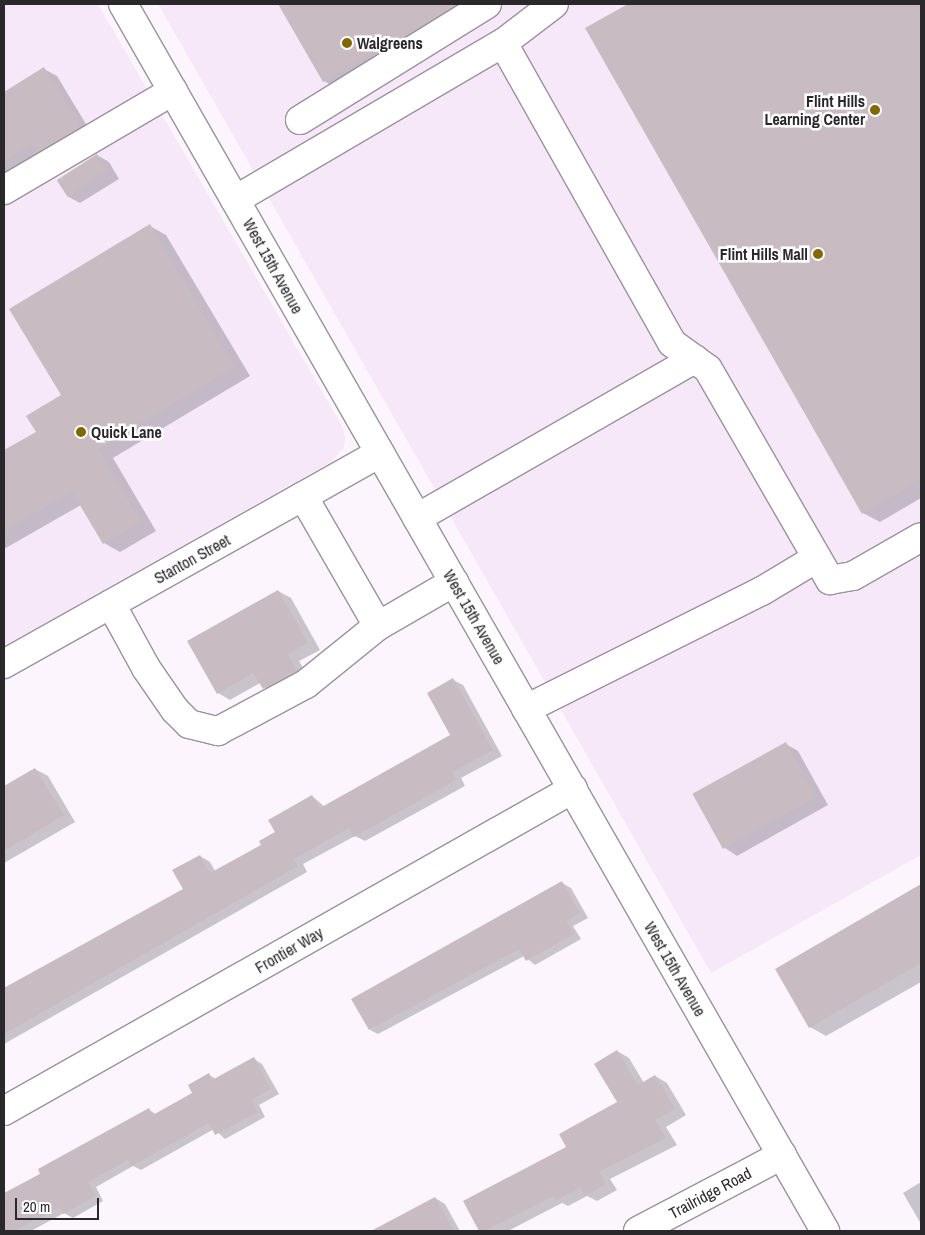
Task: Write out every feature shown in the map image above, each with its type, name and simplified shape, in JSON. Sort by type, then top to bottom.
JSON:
[{"type":"street","name":"West 15th Avenue","points":[[123,4],[825,1231]]},
{"type":"street","points":[[300,120],[487,4]]},
{"type":"street","points":[[235,200],[502,43],[554,4]]},
{"type":"street","points":[[502,43],[672,342],[708,369],[830,580],[853,576],[921,537]]},
{"type":"street","points":[[4,190],[173,91]]},
{"type":"street","points":[[417,518],[694,359]]},
{"type":"street","name":"Stanton Street","points":[[5,661],[111,604],[380,453]]},
{"type":"street","points":[[303,496],[378,626]]},
{"type":"street","points":[[526,709],[762,591],[817,558]]},
{"type":"street","points":[[111,604],[146,668],[175,710],[189,724],[218,731],[306,684],[378,626],[454,582]]},
{"type":"street","name":"Frontier Way","points":[[4,1110],[573,789]]},
{"type":"street","name":"Trailridge Road","points":[[638,1231],[782,1155]]},
{"type":"shaded area","points":[[4,4],[98,4],[342,426],[345,438],[344,448],[331,462],[4,646]]},
{"type":"shaded area","name":"Flint Hills Mall","points":[[158,4],[921,4],[921,855],[711,973]]},
{"type":"building","name":"Walgreens","points":[[278,4],[458,4],[323,82]]},
{"type":"building","name":"Flint Hills Mall","points":[[628,4],[921,4],[921,480],[862,514],[585,28]]},
{"type":"building","points":[[44,67],[81,127],[39,151],[34,142],[4,161],[4,92]]},
{"type":"building","points":[[97,154],[108,171],[68,197],[57,180]]},
{"type":"building","points":[[150,224],[235,367],[98,449],[141,522],[103,544],[72,492],[4,531],[4,450],[36,432],[26,416],[61,395],[9,309]]},
{"type":"building","points":[[278,590],[308,643],[288,654],[297,671],[263,689],[253,673],[217,694],[187,641]]},
{"type":"building","points":[[453,678],[493,750],[452,772],[456,780],[354,837],[349,828],[294,859],[298,866],[4,1034],[4,988],[183,889],[172,870],[200,855],[210,873],[261,845],[259,841],[275,832],[268,820],[312,795],[320,808],[450,735],[427,693]]},
{"type":"building","points":[[786,742],[817,797],[723,849],[692,794]]},
{"type":"building","points":[[35,768],[64,815],[4,851],[4,786]]},
{"type":"building","points":[[562,881],[580,913],[566,921],[574,934],[526,961],[519,949],[369,1030],[351,999]]},
{"type":"building","points":[[921,884],[921,963],[809,1028],[775,969]]},
{"type":"building","points":[[617,1050],[638,1085],[655,1075],[675,1109],[655,1120],[666,1138],[599,1172],[606,1184],[585,1196],[580,1187],[556,1201],[553,1196],[484,1231],[479,1231],[463,1201],[566,1147],[559,1134],[617,1102],[594,1064]]},
{"type":"building","points":[[254,1057],[271,1089],[251,1100],[258,1112],[215,1135],[209,1123],[132,1166],[128,1160],[88,1182],[96,1196],[63,1214],[59,1207],[14,1231],[4,1231],[4,1193],[40,1174],[38,1169],[149,1108],[153,1115],[192,1093],[188,1085],[209,1073],[212,1080]]},
{"type":"building","points":[[435,1197],[454,1231],[371,1231]]},
{"type":"place","name":"Walgreens","points":[[347,43]]},
{"type":"place","name":"Flint Hills Learning Center","points":[[875,110]]},
{"type":"place","name":"Flint Hills Mall","points":[[818,254]]},
{"type":"place","name":"Quick Lane","points":[[81,432]]}]
